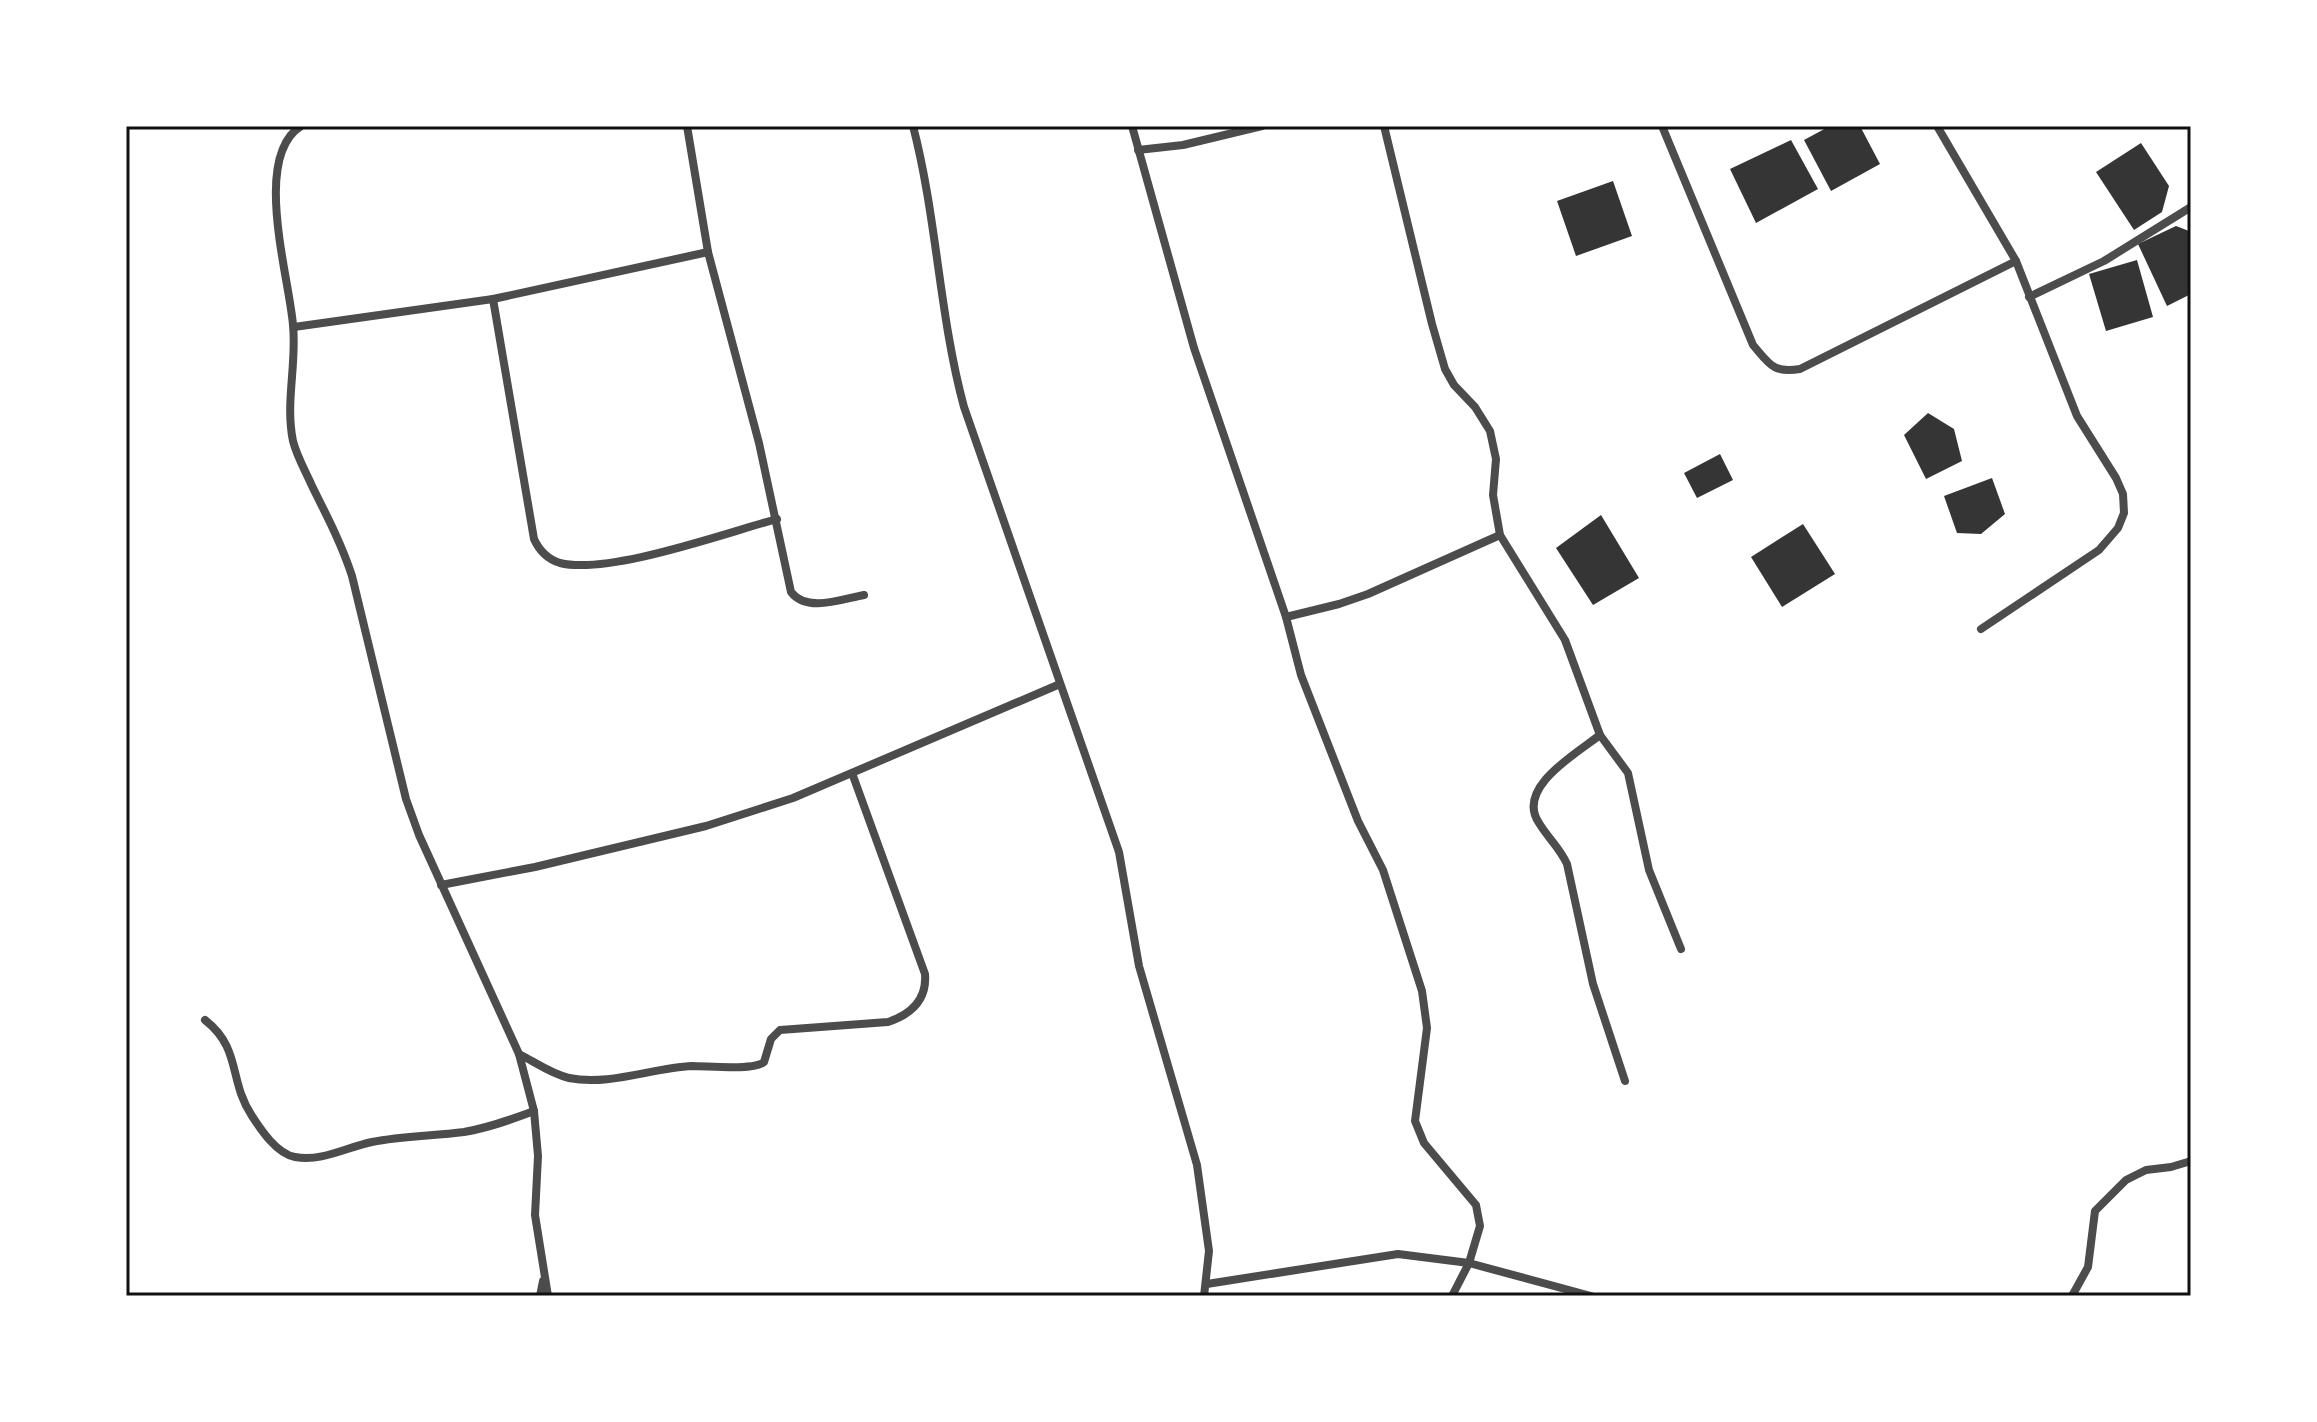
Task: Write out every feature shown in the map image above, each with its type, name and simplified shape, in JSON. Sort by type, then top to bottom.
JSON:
[{"type":"street","points":[[301,126],[291,133],[285,144],[276,181],[275,212],[294,327],[294,442],[349,565],[406,799],[441,885],[519,1054],[534,1111],[538,1156],[535,1215],[548,1296]]},
{"type":"street","points":[[687,126],[708,252],[777,519],[787,581],[795,598],[802,602],[816,603],[864,595]]},
{"type":"street","points":[[913,126],[928,195],[952,361],[964,407],[1119,852],[1139,966],[1197,1165],[1209,1251],[1204,1296]]},
{"type":"street","points":[[1132,126],[1194,348],[1286,617],[1301,675],[1358,821],[1383,870],[1422,991],[1427,1028],[1415,1121],[1424,1143],[1476,1205],[1480,1226],[1469,1263],[1452,1296]]},
{"type":"street","points":[[1138,150],[1183,145],[1262,126]]},
{"type":"street","points":[[1384,126],[1445,369],[1490,431],[1496,459],[1493,495],[1500,535],[1565,640],[1600,735],[1628,773],[1649,870],[1681,949]]},
{"type":"street","points":[[1662,126],[1753,345],[1777,370],[1800,369],[2016,261]]},
{"type":"street","points":[[1937,126],[2016,261],[2077,416],[2123,494],[2124,513],[2118,528],[2099,550],[1981,629]]},
{"type":"street","points":[[2029,297],[2104,261],[2191,207]]},
{"type":"street","points":[[294,327],[493,299],[708,252]]},
{"type":"street","points":[[493,299],[534,539],[543,554],[562,563],[593,564],[644,556],[777,519]]},
{"type":"street","points":[[1286,617],[1368,594],[1500,535]]},
{"type":"street","points":[[441,885],[535,867],[706,826],[793,798],[1060,684]]},
{"type":"street","points":[[1600,735],[1544,781],[1533,805],[1538,822],[1562,851],[1567,864],[1593,984],[1625,1081]]},
{"type":"street","points":[[519,1054],[554,1073],[571,1078],[596,1079],[688,1066],[753,1068],[764,1062],[771,1039],[780,1030],[888,1022],[901,1018],[921,1000],[926,990],[925,974],[852,773]]},
{"type":"street","points":[[205,1020],[227,1042],[247,1110],[278,1148],[296,1158],[321,1157],[370,1142],[465,1132],[495,1126],[534,1111]]},
{"type":"street","points":[[2072,1296],[2088,1267],[2095,1211],[2126,1180],[2146,1170],[2191,1161]]},
{"type":"street","points":[[1207,1284],[1398,1254],[1469,1263],[1591,1296]]},
{"type":"street","points":[[540,1296],[544,1276]]},
{"type":"building","points":[[1830,126],[1860,126],[1880,164],[1831,191],[1804,140]]},
{"type":"building","points":[[1791,140],[1818,189],[1756,223],[1730,169]]},
{"type":"building","points":[[2141,143],[2169,186],[2162,212],[2134,230],[2096,172]]},
{"type":"building","points":[[1613,181],[1632,236],[1576,256],[1557,201]]},
{"type":"building","points":[[2176,226],[2191,234],[2191,294],[2167,306],[2138,244]]},
{"type":"building","points":[[2137,260],[2153,317],[2106,331],[2089,274]]},
{"type":"building","points":[[1928,413],[1954,429],[1962,461],[1926,479],[1904,435]]},
{"type":"building","points":[[1720,454],[1733,480],[1697,498],[1684,473]]},
{"type":"building","points":[[1992,478],[2005,514],[1981,534],[1957,533],[1944,496]]},
{"type":"building","points":[[1601,515],[1639,578],[1593,605],[1556,548]]},
{"type":"building","points":[[1803,524],[1835,574],[1782,607],[1751,557]]}]
